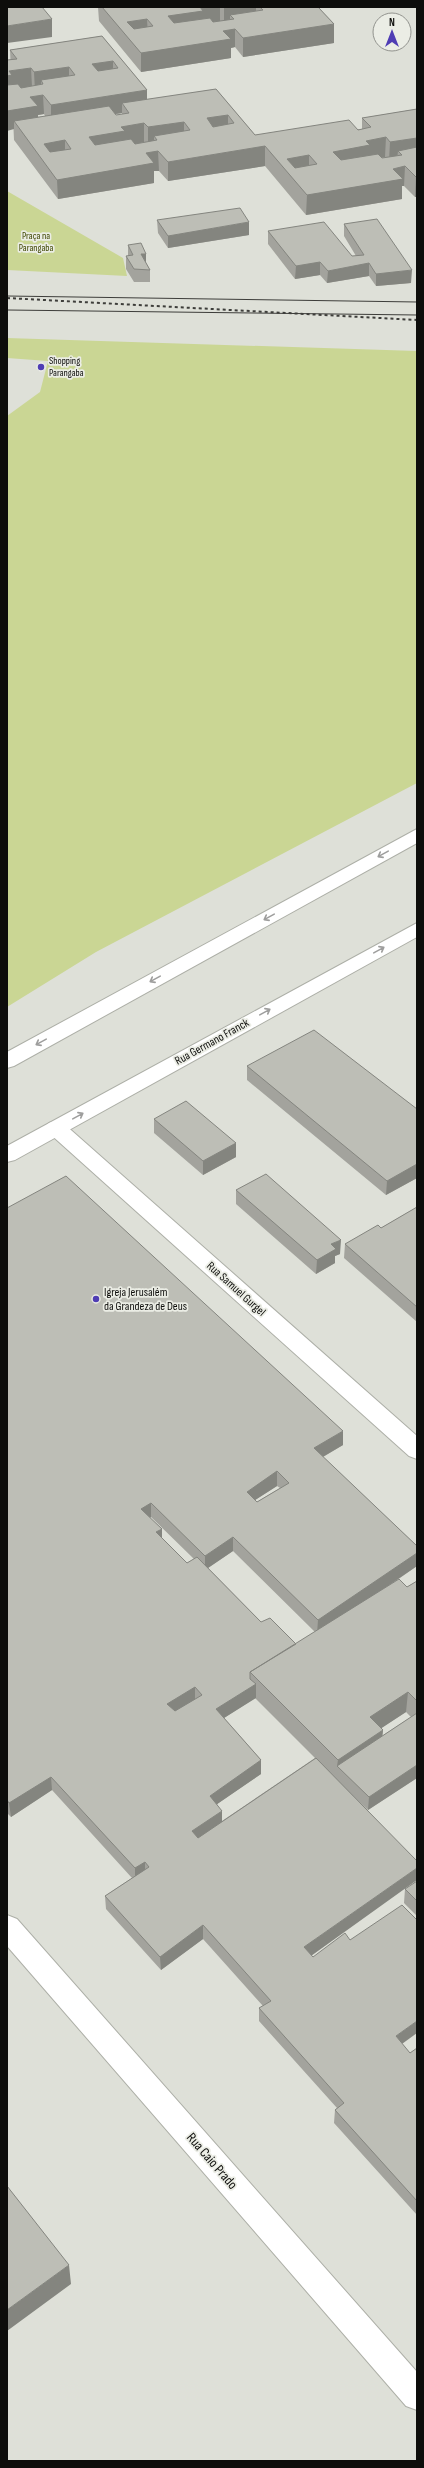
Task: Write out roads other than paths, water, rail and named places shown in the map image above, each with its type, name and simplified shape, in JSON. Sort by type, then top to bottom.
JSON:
[{"type":"main road","points":[[7,1061],[417,835]]},
{"type":"main road","name":"Rua Germano Franck","points":[[7,1155],[417,929]]},
{"type":"main road","name":"Rua Samuel Gurgel","points":[[56,1128],[417,1450]]},
{"type":"main road","name":"Rua Caio Prado","points":[[7,1927],[417,2395]]},
{"type":"tram line","points":[[7,296],[417,302]]},
{"type":"tram line","points":[[7,310],[417,315]]},
{"type":"railway","points":[[7,298],[417,320]]},
{"type":"place","name":"Shopping Parangaba","points":[[41,367]]},
{"type":"place","name":"Igreja Jerusalém da Grandeza de Deus","points":[[96,1299]]},
{"type":"park label","name":"Praça na Parangaba","points":[[36,242]]}]
